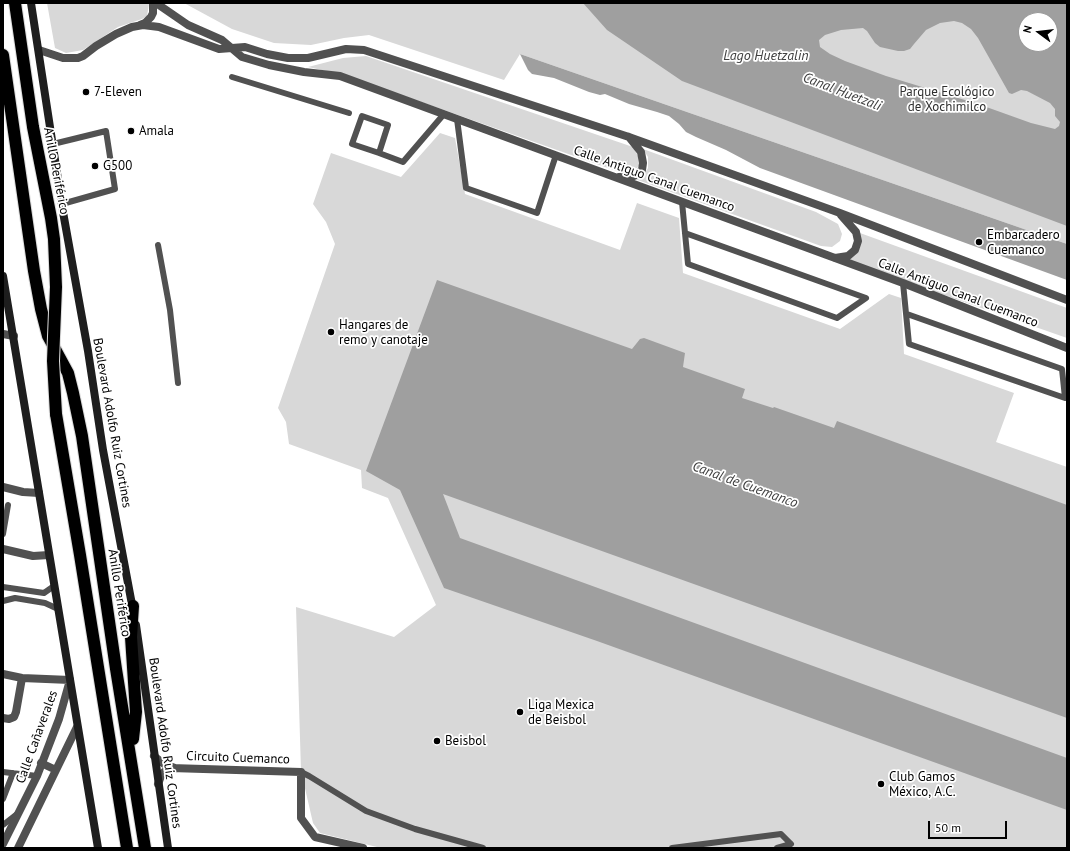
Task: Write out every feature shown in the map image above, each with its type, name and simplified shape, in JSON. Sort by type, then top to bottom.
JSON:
[{"type":"highway","name":"Anillo Periférico","points":[[15,3],[33,127],[54,239],[56,287],[53,361],[56,414],[127,848]]},
{"type":"highway","name":"Anillo Periférico","points":[[3,55],[31,249],[44,322],[48,336],[68,373],[82,436],[115,661],[145,848]]},
{"type":"highway","points":[[131,754],[136,712],[131,637],[133,606]]},
{"type":"main road","name":"Boulevard Adolfo Ruiz Cortines","points":[[31,3],[62,204],[88,351],[103,450],[133,606],[168,848]]},
{"type":"main road","points":[[3,276],[98,848]]},
{"type":"street","name":"Calle Antiguo Canal Cuemanco","points":[[39,50],[63,58],[78,58],[83,56],[116,34],[149,20],[153,13],[153,3]]},
{"type":"street","name":"Calle Antiguo Canal Cuemanco","points":[[156,3],[182,22],[222,40],[242,57],[269,65],[304,72],[340,76],[834,259],[903,283],[1067,348]]},
{"type":"street","name":"Calle Antiguo Canal Cuemanco","points":[[137,26],[148,25],[159,27],[219,49],[245,47],[267,54],[288,58],[308,58],[346,49],[364,50],[629,137],[840,213],[1067,300]]},
{"type":"street","points":[[617,178],[634,176],[642,170],[643,163],[641,152],[629,137]]},
{"type":"street","points":[[834,259],[848,256],[855,250],[858,242],[856,232],[840,213]]},
{"type":"street","points":[[3,334],[14,336]]},
{"type":"street","points":[[3,487],[23,492],[39,493]]},
{"type":"street","points":[[3,549],[33,556],[49,555]]},
{"type":"street","points":[[3,674],[22,678],[70,680]]},
{"type":"street","points":[[3,718],[9,719],[14,717],[22,678]]},
{"type":"street","name":"Calle Cañaverales","points":[[3,844],[37,776],[59,719],[70,680]]},
{"type":"street","name":"Calle Cañaverales","points":[[18,848],[77,727]]},
{"type":"street","name":"Circuito Cuemanco","points":[[154,756],[164,764],[176,768]]},
{"type":"street","points":[[41,763],[56,770]]},
{"type":"street","name":"Circuito Cuemanco","points":[[158,784],[164,772],[171,768],[301,772],[301,818],[315,837],[363,848]]},
{"type":"lane","points":[[232,77],[349,113]]},
{"type":"lane","points":[[378,153],[388,125],[362,116],[352,144],[403,162],[444,114]]},
{"type":"lane","points":[[457,119],[466,188],[537,213],[556,155]]},
{"type":"lane","points":[[53,144],[106,131],[114,189],[62,204]]},
{"type":"lane","points":[[682,202],[685,233],[688,264],[837,318],[866,298],[685,233]]},
{"type":"lane","points":[[158,245],[170,310],[178,383]]},
{"type":"lane","points":[[903,283],[909,344],[1065,398],[1062,369],[907,314]]},
{"type":"lane","points":[[3,534],[8,505]]},
{"type":"lane","points":[[3,587],[44,593],[54,586]]},
{"type":"lane","points":[[3,601],[15,598],[45,603],[58,609]]},
{"type":"lane","points":[[3,772],[37,776]]},
{"type":"lane","points":[[301,772],[366,811],[415,829],[484,848]]},
{"type":"lane","points":[[3,799],[13,773]]},
{"type":"lane","points":[[3,825],[18,813]]},
{"type":"lane","points":[[672,848],[781,834],[791,846]]},
{"type":"lane","points":[[777,848],[791,846]]},
{"type":"green space","points":[[47,3],[149,4],[147,16],[142,19],[118,27],[83,50],[66,53],[55,48]]},
{"type":"green space","name":"Parque Ecológico de Xochimilco","points":[[184,3],[1067,3],[1067,244],[520,54],[504,80],[369,35],[344,38],[311,45],[274,43],[232,29]]},
{"type":"green space","points":[[366,56],[633,147],[638,156],[639,166],[633,172],[622,173],[345,75],[308,67],[343,58]]},
{"type":"green space","points":[[440,133],[455,138],[465,194],[620,250],[637,203],[679,218],[683,273],[840,329],[889,294],[901,298],[904,354],[1014,393],[996,442],[1067,467],[1067,848],[381,848],[320,833],[313,823],[301,771],[296,607],[394,637],[436,605],[388,498],[362,488],[361,470],[289,444],[286,422],[278,408],[335,244],[326,222],[313,204],[331,153],[401,177]]},
{"type":"green space","points":[[643,149],[816,212],[838,224],[842,234],[840,241],[832,247],[821,246],[635,179],[643,176],[648,168],[648,157]]},
{"type":"green space","points":[[860,233],[1067,308],[1067,338],[847,261]]},
{"type":"water","name":"Lago Huetzalin","points":[[583,3],[1067,3],[1067,226],[682,81],[607,30]],"holes":[[[954,21],[962,23],[971,29],[978,38],[1009,93],[1012,94],[1021,90],[1027,91],[1050,103],[1055,109],[1055,116],[1060,122],[1059,126],[1055,129],[1031,123],[978,104],[886,76],[845,61],[830,54],[820,47],[819,40],[825,35],[841,30],[863,28],[880,47],[904,51],[910,49],[926,30],[940,23]]]},
{"type":"water","points":[[520,54],[1067,244],[1067,280],[760,168],[726,150],[686,132],[669,116],[629,104],[605,94],[600,95],[589,92],[554,78],[532,74],[528,70]]},
{"type":"water","name":"Canal de Cuemanco","points":[[437,280],[632,349],[640,339],[644,338],[685,353],[683,367],[745,389],[742,398],[773,408],[774,407],[834,428],[837,421],[1067,505],[1067,718],[443,494],[460,538],[1067,758],[1067,810],[597,641],[444,588],[400,490],[366,471]]},
{"type":"place","name":"7-Eleven","points":[[86,92]]},
{"type":"place","name":"Amala","points":[[131,131]]},
{"type":"place","name":"G500","points":[[95,166]]},
{"type":"place","name":"Embarcadero Cuemanco","points":[[979,242]]},
{"type":"place","name":"Hangares de remo y canotaje","points":[[331,332]]},
{"type":"place","name":"Liga Mexica de Beisbol","points":[[520,712]]},
{"type":"place","name":"Beisbol","points":[[437,741]]},
{"type":"place","name":"Club Gamos México, A.C.","points":[[881,784]]},
{"type":"water label","name":"Canal Huetzali","points":[[842,92]]}]
